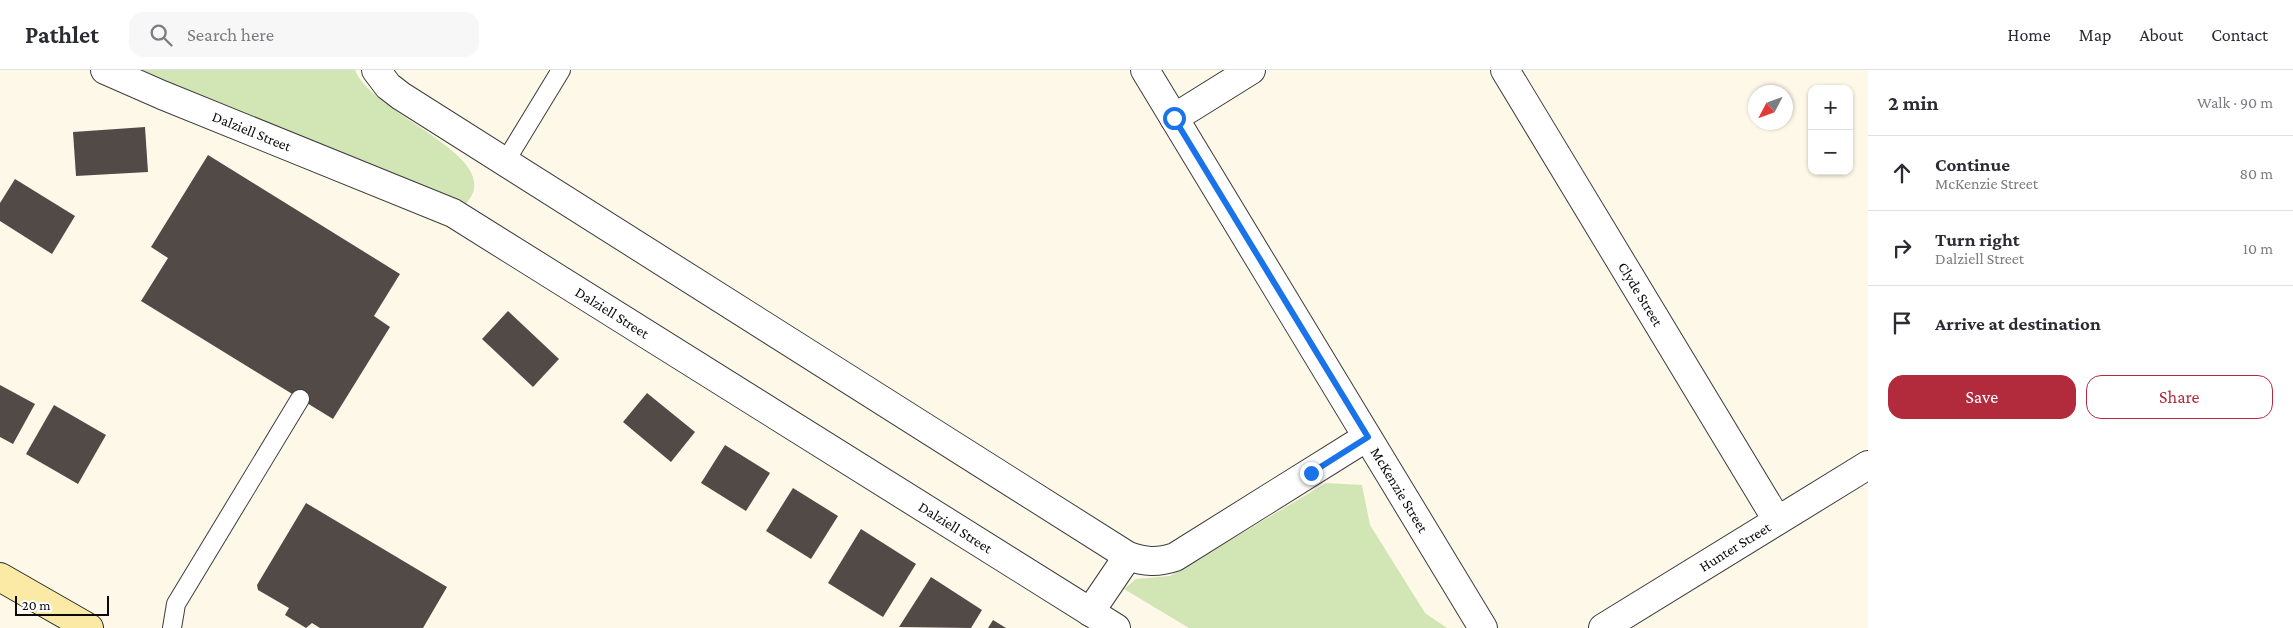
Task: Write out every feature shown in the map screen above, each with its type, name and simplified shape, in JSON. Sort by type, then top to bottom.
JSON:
[{"type":"main road","points":[[0,577],[89,628]]},
{"type":"street","name":"Dalziell Street","points":[[105,70],[162,96],[453,213],[1116,628]]},
{"type":"street","points":[[376,70],[388,86],[401,96],[1128,556],[1143,561],[1160,562],[1174,557],[1368,437]]},
{"type":"street","name":"McKenzie Street","points":[[1145,70],[1483,628]]},
{"type":"street","points":[[1174,118],[1251,70]]},
{"type":"street","name":"Clyde Street","points":[[1505,70],[1777,520]]},
{"type":"street","name":"Hunter Street","points":[[1603,628],[1868,465]]},
{"type":"street","points":[[1090,612],[1128,556]]},
{"type":"lane","points":[[505,162],[561,70]]},
{"type":"lane","points":[[172,628],[176,604],[300,399]]},
{"type":"green space","points":[[132,70],[355,70],[365,85],[381,100],[461,158],[472,173],[473,192],[466,205]]},
{"type":"green space","points":[[1326,483],[1362,485],[1370,525],[1425,613],[1447,628],[1189,628],[1124,589],[1136,579],[1170,576]]},
{"type":"building","points":[[145,127],[148,172],[76,176],[73,132]]},
{"type":"building","points":[[208,155],[400,274],[374,316],[390,327],[333,419],[141,301],[168,258],[151,247]]},
{"type":"building","points":[[15,179],[75,216],[52,254],[0,221],[0,203]]},
{"type":"building","points":[[508,311],[559,359],[533,387],[482,339]]},
{"type":"building","points":[[0,385],[35,404],[13,444],[0,437]]},
{"type":"building","points":[[647,393],[695,432],[671,462],[623,422]]},
{"type":"building","points":[[54,405],[106,435],[78,484],[26,454]]},
{"type":"building","points":[[725,445],[770,473],[746,511],[701,483]]},
{"type":"building","points":[[793,488],[838,516],[811,559],[766,531]]},
{"type":"building","points":[[306,503],[447,587],[423,628],[320,628],[312,623],[306,628],[285,615],[289,608],[258,590],[257,585]]},
{"type":"building","points":[[861,529],[916,564],[883,617],[828,583]]},
{"type":"building","points":[[931,577],[982,610],[971,628],[899,627]]},
{"type":"building","points":[[993,620],[1006,628],[988,628]]},
{"type":"route","points":[[1174,118],[1368,437],[1311,473]]}]
